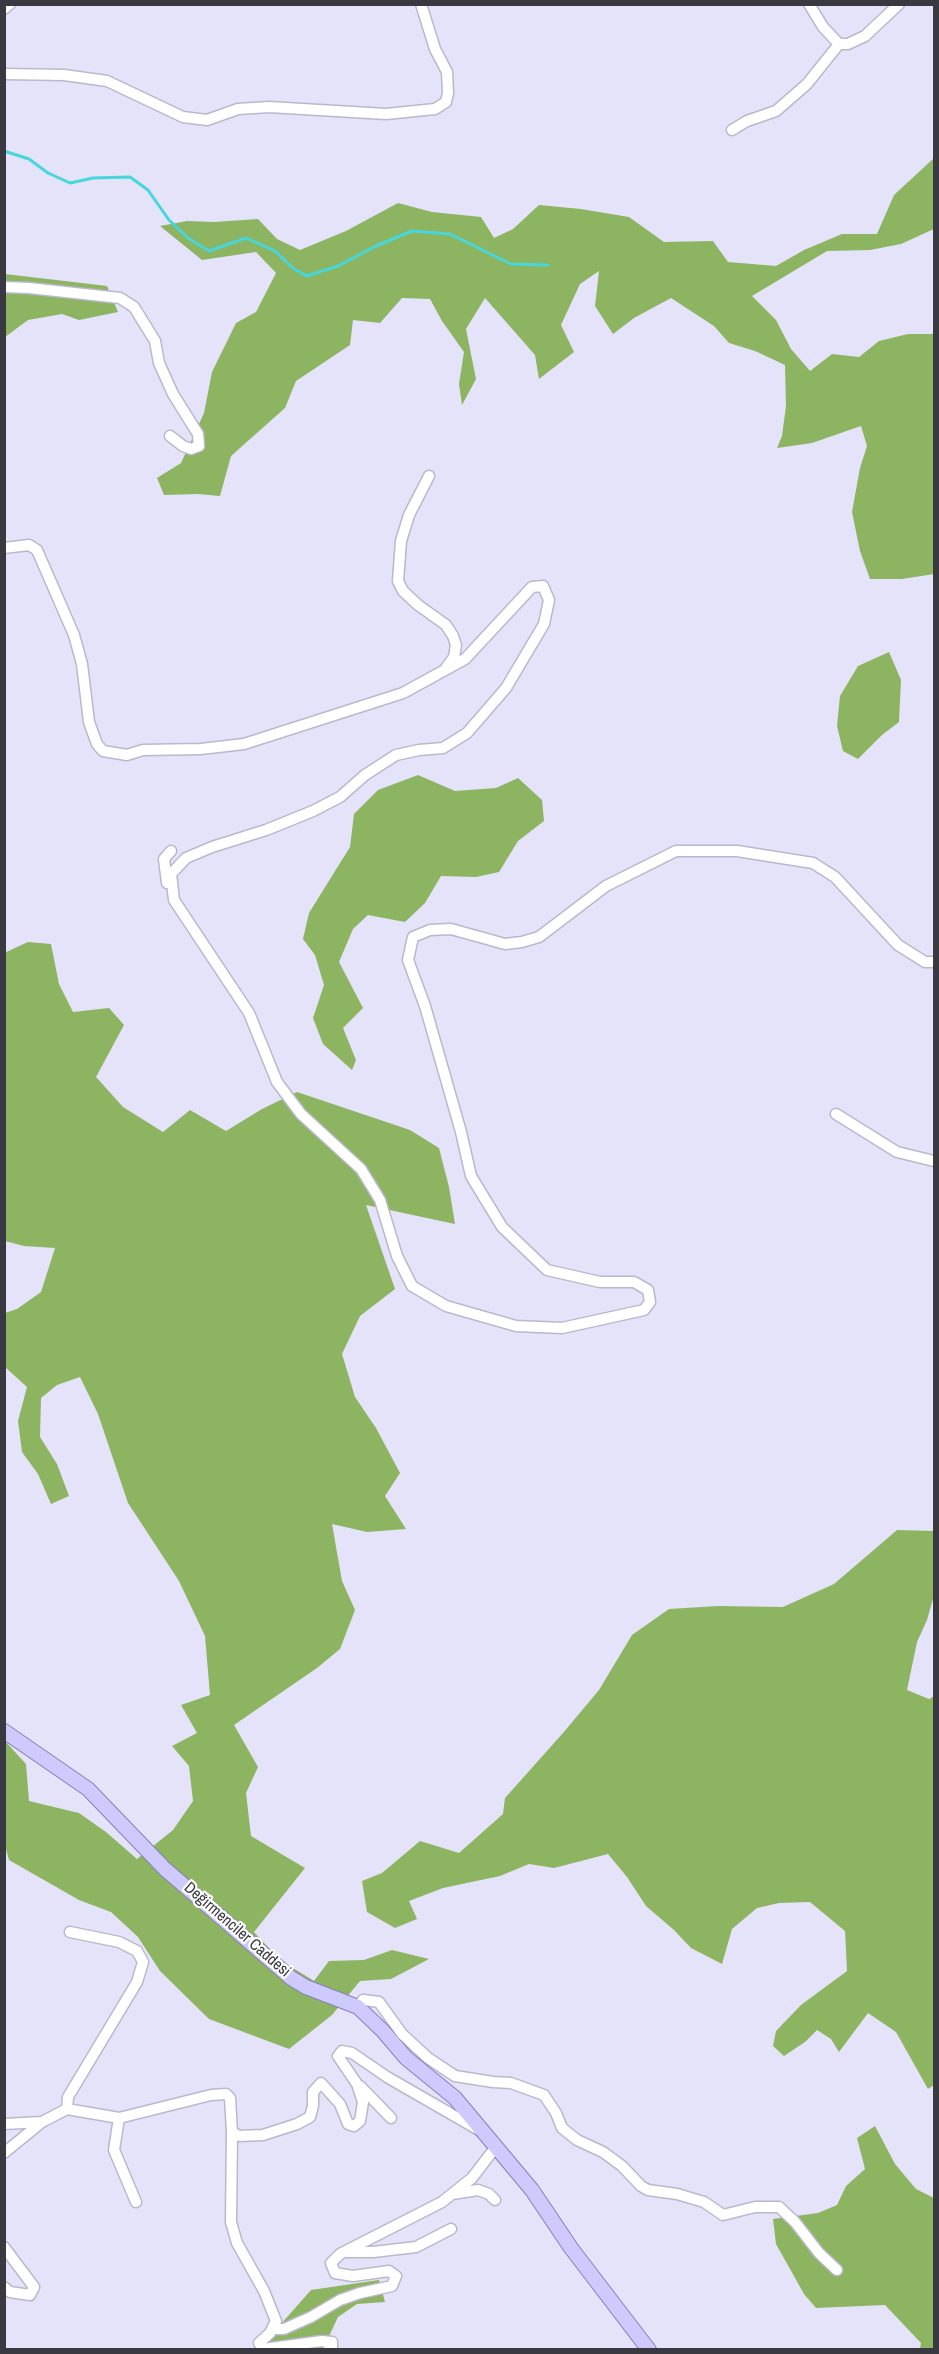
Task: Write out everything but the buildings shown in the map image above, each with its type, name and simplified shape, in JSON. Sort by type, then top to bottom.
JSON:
[{"type":"main road","name":"Değirmenciler Caddesi","points":[[4,1731],[88,1789],[165,1869],[291,1978],[306,1987],[357,2007],[383,2031],[406,2058],[455,2098],[532,2190],[571,2248],[649,2349]]},
{"type":"street","points":[[4,9],[10,4]]},
{"type":"street","points":[[4,74],[64,75],[107,81],[183,117],[207,120],[238,109],[269,107],[386,114],[435,109],[446,102],[447,72],[435,49],[421,4]]},
{"type":"street","points":[[809,4],[823,27],[839,44],[849,44],[865,36],[899,4]]},
{"type":"street","points":[[732,130],[747,121],[776,111],[807,84],[839,44]]},
{"type":"street","points":[[4,287],[120,298],[134,307],[155,341],[159,363],[173,394],[198,434],[199,446],[191,449],[170,436]]},
{"type":"street","points":[[429,476],[406,524],[401,541],[398,581],[403,591],[446,625],[453,636],[456,645],[454,657],[444,670]]},
{"type":"street","points":[[4,548],[28,545],[37,550],[74,635],[82,664],[89,722],[97,744],[103,751],[127,755],[143,750],[201,749],[244,744],[403,693],[465,658],[532,586],[543,586],[549,600],[544,624],[507,688],[467,733],[443,748],[396,755],[365,775],[339,797],[313,811],[186,858],[171,874],[174,900]]},
{"type":"street","points":[[171,851],[164,859],[167,888],[249,1013],[277,1082],[301,1114],[361,1169],[380,1200],[397,1256],[412,1286],[446,1306],[516,1326],[562,1328],[644,1310],[650,1302],[648,1290],[634,1282],[600,1282],[547,1270],[502,1227],[471,1176],[461,1132],[425,1006],[408,960],[413,938],[430,930],[451,929],[505,944],[522,942],[539,937],[606,886],[676,851],[737,851],[813,863],[835,876],[898,945],[925,962],[934,962]]},
{"type":"street","points":[[836,1114],[897,1152],[934,1161]]},
{"type":"street","points":[[67,2109],[68,2097],[137,1982],[143,1962],[136,1951],[119,1942],[70,1932]]},
{"type":"street","points":[[357,2007],[363,2000],[379,2002],[402,2034],[428,2058],[455,2076],[511,2083],[544,2095],[556,2113],[562,2128],[577,2140],[603,2152],[622,2166],[640,2186],[648,2190],[676,2194],[704,2202],[723,2215],[754,2207],[779,2207],[837,2270]]},
{"type":"street","points":[[391,2118],[357,2084],[338,2056],[342,2051],[352,2053],[387,2077],[482,2132]]},
{"type":"street","points":[[232,2132],[239,2136],[263,2135],[297,2124],[310,2116],[313,2092],[321,2083],[340,2104],[348,2124],[354,2126],[360,2121],[363,2113],[363,2102],[357,2084]]},
{"type":"street","points":[[4,2153],[42,2122],[67,2109],[118,2118],[211,2095],[226,2094],[230,2098],[232,2132],[231,2222],[237,2243],[264,2291],[276,2321],[259,2343],[263,2349],[322,2341],[332,2342],[332,2347],[328,2349]]},
{"type":"street","points":[[118,2118],[114,2150],[136,2202]]},
{"type":"street","points":[[4,2124],[42,2122]]},
{"type":"street","points":[[272,2329],[284,2329],[340,2300],[392,2286],[396,2276],[389,2271],[353,2276],[335,2273],[331,2264],[344,2252],[442,2202],[472,2178],[495,2148]]},
{"type":"street","points":[[452,2194],[478,2190],[489,2194],[495,2200]]},
{"type":"street","points":[[344,2252],[373,2252],[416,2247],[451,2229]]},
{"type":"street","points":[[4,2247],[34,2287],[30,2295],[10,2292],[4,2287]]},
{"type":"green space","points":[[934,158],[934,229],[901,244],[870,250],[827,251],[752,296],[776,320],[791,349],[810,371],[832,354],[859,357],[879,341],[908,334],[934,334],[934,574],[902,579],[870,579],[860,551],[852,512],[860,468],[867,446],[861,426],[812,443],[777,448],[782,436],[786,406],[785,365],[755,351],[729,343],[714,326],[671,298],[634,318],[613,334],[595,306],[599,271],[580,284],[561,325],[574,352],[539,379],[535,355],[485,298],[466,329],[476,379],[462,405],[459,384],[464,352],[430,299],[402,298],[380,323],[353,320],[350,345],[296,381],[285,408],[231,456],[220,496],[164,495],[157,478],[181,463],[204,413],[212,372],[236,323],[256,312],[276,273],[256,252],[202,260],[160,226],[187,221],[258,219],[277,239],[300,250],[346,231],[398,203],[432,212],[481,217],[494,238],[513,229],[539,205],[629,217],[664,242],[713,241],[728,262],[776,266],[804,250],[842,234],[877,234],[894,195]]},
{"type":"green space","points":[[5,274],[107,286],[118,312],[79,320],[62,314],[28,320],[5,337]]},
{"type":"green space","points":[[889,652],[901,680],[899,722],[858,759],[843,751],[837,726],[840,696],[858,666]]},
{"type":"green space","points":[[418,775],[455,791],[496,788],[518,778],[542,800],[544,821],[518,841],[499,872],[476,877],[441,876],[425,903],[405,922],[368,915],[353,929],[339,962],[363,1008],[343,1028],[356,1060],[352,1070],[323,1044],[313,1018],[324,985],[315,955],[303,939],[309,913],[350,847],[354,814],[378,790]]},
{"type":"green space","points":[[28,942],[51,944],[59,984],[73,1012],[109,1008],[124,1025],[96,1077],[123,1107],[163,1132],[190,1110],[226,1131],[262,1109],[297,1092],[410,1130],[439,1148],[449,1187],[455,1224],[366,1205],[395,1289],[360,1316],[342,1354],[355,1397],[376,1428],[400,1473],[385,1496],[406,1529],[367,1532],[332,1524],[342,1581],[355,1610],[340,1649],[317,1668],[234,1725],[258,1767],[246,1793],[251,1836],[305,1868],[254,1932],[280,1960],[314,1981],[329,1961],[364,1960],[392,1950],[429,1959],[391,1979],[360,1981],[332,2015],[289,2049],[209,2019],[160,1971],[138,1937],[111,1912],[79,1900],[9,1860],[4,1842],[5,1741],[26,1764],[29,1801],[79,1813],[106,1832],[137,1859],[173,1830],[193,1801],[189,1766],[172,1746],[197,1733],[181,1705],[210,1695],[205,1636],[179,1581],[128,1503],[98,1414],[80,1377],[57,1385],[41,1398],[40,1437],[57,1464],[69,1496],[51,1504],[38,1474],[22,1452],[18,1421],[27,1387],[5,1367],[5,1313],[17,1309],[41,1292],[55,1248],[24,1246],[5,1241],[4,953]]},
{"type":"green space","points":[[897,1530],[934,1531],[934,1595],[927,1620],[917,1642],[907,1690],[929,1699],[934,1696],[934,2085],[928,2089],[896,2032],[868,2013],[839,2052],[831,2039],[817,2030],[805,2042],[784,2056],[773,2046],[776,2031],[801,2005],[847,1971],[845,1931],[810,1902],[779,1903],[757,1908],[732,1929],[722,1964],[691,1948],[646,1906],[608,1854],[554,1868],[529,1864],[500,1876],[443,1888],[409,1901],[417,1919],[395,1928],[367,1912],[362,1881],[382,1873],[420,1841],[459,1853],[503,1814],[505,1798],[599,1690],[632,1635],[669,1609],[718,1606],[783,1607],[834,1584]]},
{"type":"green space","points":[[875,2126],[895,2164],[916,2189],[934,2198],[934,2349],[920,2349],[921,2343],[885,2305],[816,2308],[804,2294],[776,2244],[773,2219],[818,2213],[837,2205],[846,2186],[865,2169],[857,2138]]},
{"type":"green space","points":[[379,2280],[385,2302],[357,2304],[338,2317],[323,2349],[258,2350],[311,2290]]},
{"type":"waterway","points":[[4,151],[29,159],[48,173],[70,183],[93,178],[130,177],[148,190],[169,220],[188,238],[209,251],[246,238],[275,251],[294,269],[307,276],[338,266],[376,246],[412,231],[450,234],[511,264],[548,265]]}]
